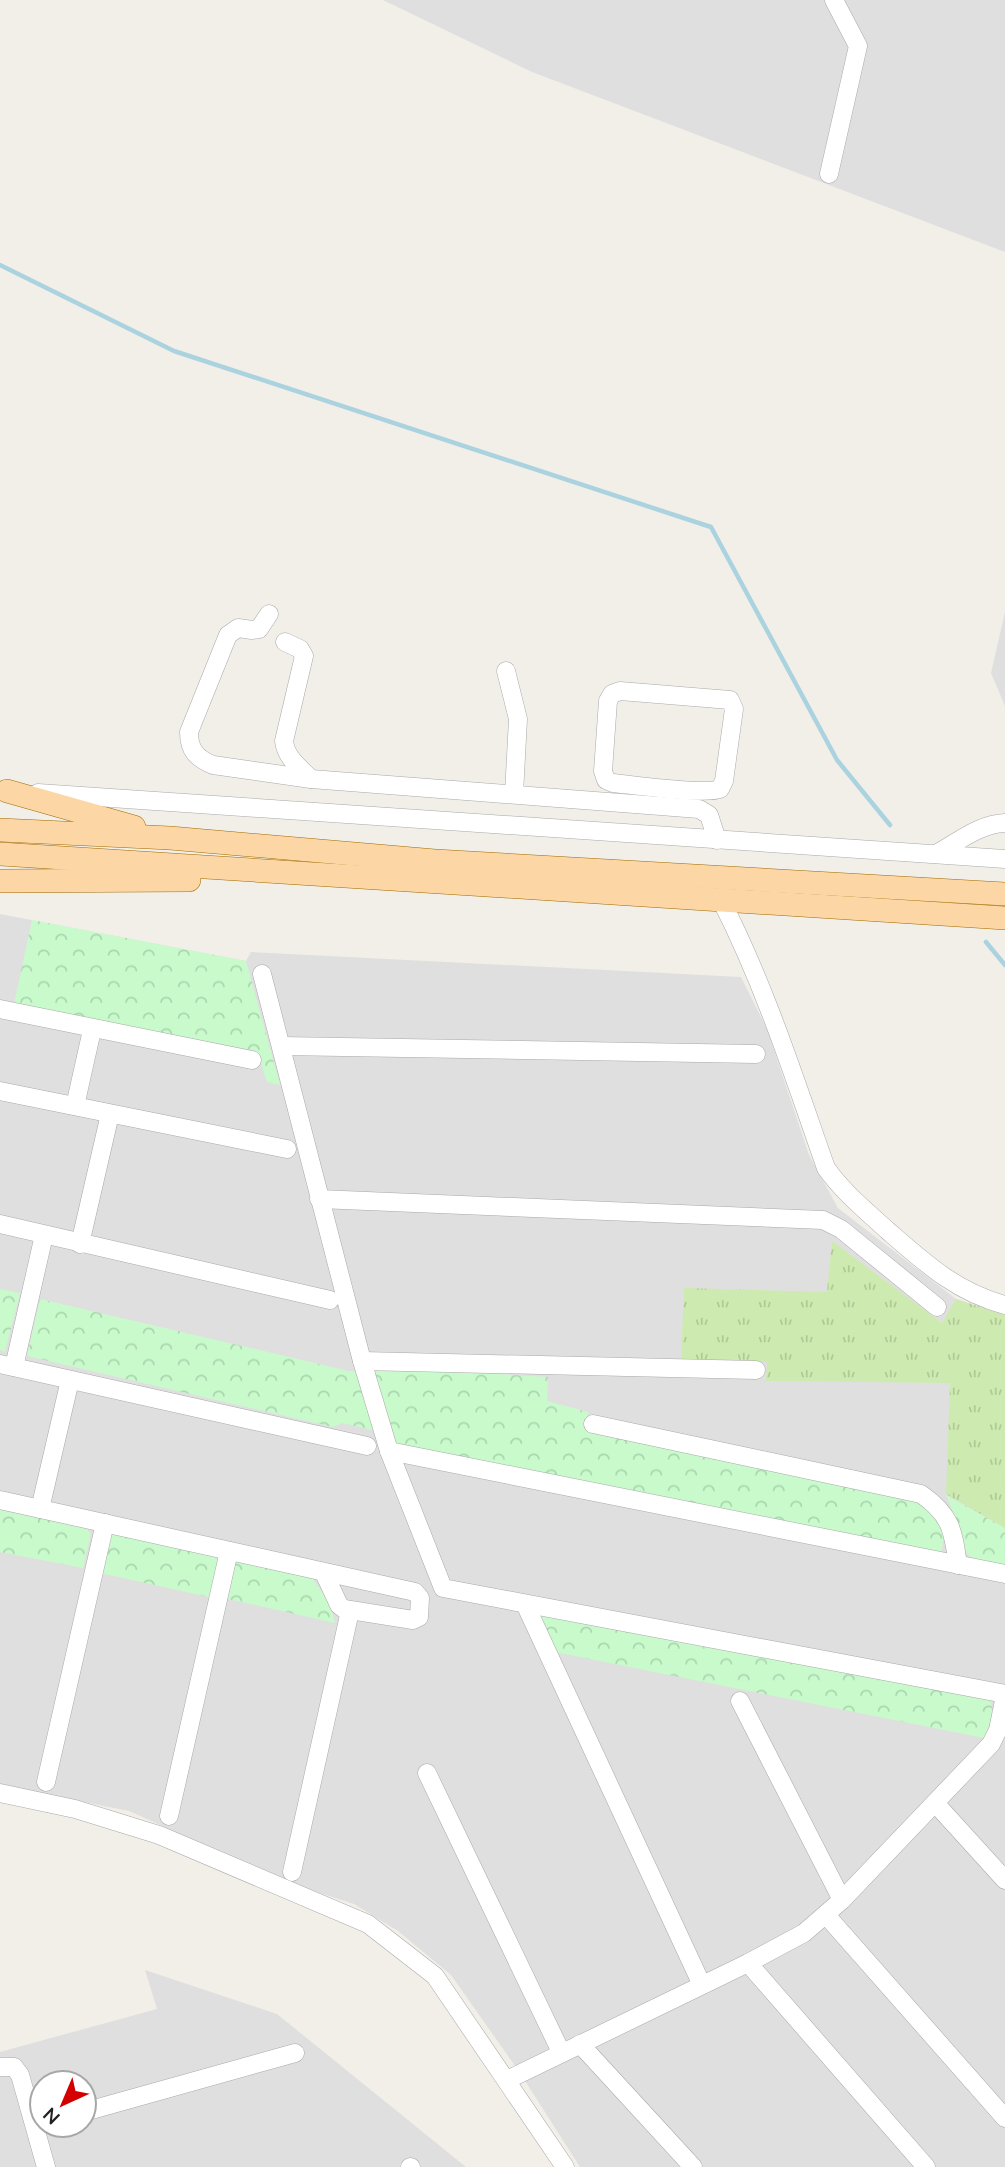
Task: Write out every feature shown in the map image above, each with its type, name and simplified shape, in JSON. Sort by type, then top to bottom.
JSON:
[{"type":"main road","points":[[3,790],[170,838]]},
{"type":"main road","points":[[0,830],[170,838],[435,861],[1005,894]]},
{"type":"main road","points":[[0,854],[1005,918]]},
{"type":"main road","points":[[0,881],[355,877]]},
{"type":"street","points":[[830,174],[858,46],[834,0]]},
{"type":"street","points":[[269,614],[259,629],[238,628],[228,635],[190,732],[194,754],[201,760],[213,765],[311,779],[699,809],[709,815],[717,840]]},
{"type":"street","points":[[285,642],[300,649],[304,656],[284,741],[285,750],[290,760],[311,779]]},
{"type":"street","points":[[506,671],[518,719],[514,794]]},
{"type":"street","points":[[620,691],[730,699],[734,709],[723,785],[712,791],[665,787],[613,783],[606,780],[603,771],[609,697],[620,691]]},
{"type":"street","points":[[664,807],[665,787]]},
{"type":"street","points":[[3,790],[1005,859]]},
{"type":"street","points":[[934,855],[979,829],[1005,823]]},
{"type":"street","points":[[721,900],[770,1008],[826,1168],[840,1189],[936,1273],[980,1298],[1005,1305]]},
{"type":"street","points":[[262,974],[362,1362],[389,1451],[443,1588],[1005,1695],[1001,1731],[991,1744],[842,1900],[804,1933],[507,2080]]},
{"type":"street","points":[[0,1009],[92,1030],[252,1060]]},
{"type":"street","points":[[75,1106],[92,1030]]},
{"type":"street","points":[[281,1046],[756,1054]]},
{"type":"street","points":[[0,1091],[287,1149]]},
{"type":"street","points":[[80,1244],[110,1114]]},
{"type":"street","points":[[319,1199],[823,1220],[841,1229],[937,1307]]},
{"type":"street","points":[[0,1224],[330,1300]]},
{"type":"street","points":[[44,1234],[7,1366],[367,1446]]},
{"type":"street","points":[[362,1362],[756,1370]]},
{"type":"street","points":[[40,1509],[70,1380]]},
{"type":"street","points":[[593,1424],[921,1494],[938,1506],[948,1519],[958,1565]]},
{"type":"street","points":[[389,1451],[1005,1574]]},
{"type":"street","points":[[0,1500],[415,1592],[420,1598],[420,1614],[412,1620],[350,1611],[339,1605],[324,1573]]},
{"type":"street","points":[[46,1782],[104,1523]]},
{"type":"street","points":[[169,1816],[229,1551]]},
{"type":"street","points":[[525,1604],[701,1983]]},
{"type":"street","points":[[292,1872],[350,1611]]},
{"type":"street","points":[[740,1701],[842,1900]]},
{"type":"street","points":[[427,1773],[561,2052]]},
{"type":"street","points":[[0,1793],[75,1809],[159,1835],[368,1924],[435,1976],[565,2167]]},
{"type":"street","points":[[936,1804],[1005,1880]]},
{"type":"street","points":[[826,1915],[1005,2118]]},
{"type":"street","points":[[748,1963],[926,2167]]},
{"type":"street","points":[[580,2043],[694,2167]]},
{"type":"street","points":[[98,2108],[295,2053]]},
{"type":"street","points":[[0,2067],[14,2067],[28,2096]]},
{"type":"street","points":[[41,2139],[46,2167]]},
{"type":"shaded area","points":[[383,0],[1005,0],[1005,252],[532,72]]},
{"type":"shaded area","points":[[1005,612],[1005,706],[991,673]]},
{"type":"shaded area","points":[[0,914],[246,961],[251,952],[741,977],[767,1029],[809,1155],[838,1208],[956,1299],[1005,1315],[1005,2167],[580,2167],[520,2073],[451,1975],[398,1931],[354,1904],[292,1884],[129,1811],[0,1784]]},
{"type":"shaded area","points":[[145,1970],[277,2014],[466,2167],[0,2167],[0,2052],[157,2009]]},
{"type":"green space","points":[[32,920],[246,961],[280,1085],[267,1082],[257,1051],[14,1004]]},
{"type":"green space","points":[[832,1241],[942,1323],[956,1299],[1005,1315],[1005,1528],[946,1494],[950,1383],[766,1381],[767,1362],[681,1360],[684,1288],[827,1292]]},
{"type":"green space","points":[[0,1289],[20,1293],[5,1352],[0,1350]]},
{"type":"green space","points":[[40,1299],[358,1371],[375,1431],[343,1423],[333,1427],[27,1356]]},
{"type":"green space","points":[[372,1367],[548,1377],[547,1401],[588,1412],[586,1428],[927,1505],[944,1528],[942,1550],[935,1556],[396,1446]]},
{"type":"green space","points":[[946,1495],[1005,1528],[1005,1570],[979,1565],[963,1549]]},
{"type":"green space","points":[[0,1510],[86,1528],[91,1534],[83,1568],[0,1552]]},
{"type":"green space","points":[[114,1533],[214,1555],[218,1560],[209,1597],[100,1573],[109,1537]]},
{"type":"green space","points":[[236,1561],[311,1576],[329,1602],[335,1623],[228,1599]]},
{"type":"green space","points":[[539,1615],[987,1698],[991,1703],[992,1718],[984,1738],[555,1652]]},
{"type":"waterway","points":[[0,265],[174,351],[711,527],[837,760],[890,825]]},
{"type":"waterway","points":[[986,942],[1005,965]]}]
